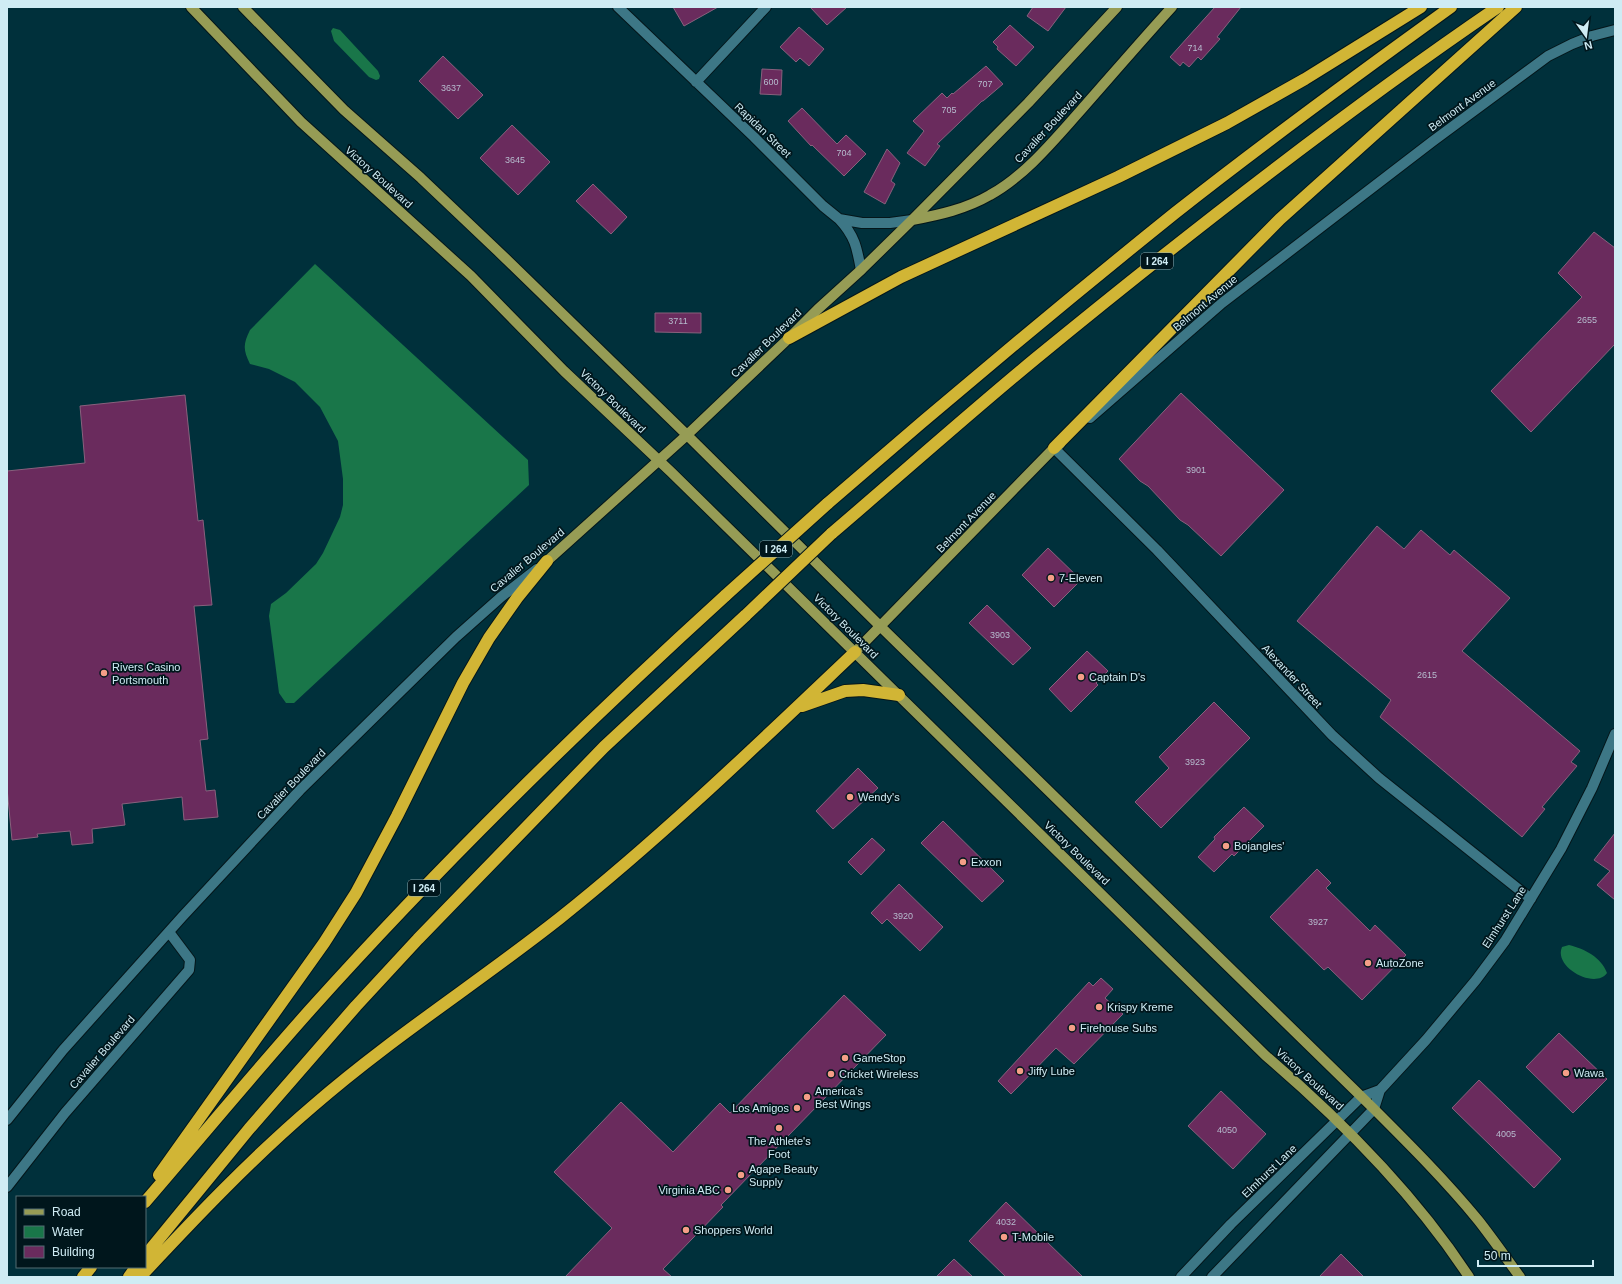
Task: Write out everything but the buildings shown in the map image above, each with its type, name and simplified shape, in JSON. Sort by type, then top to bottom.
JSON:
[{"type":"highway","points":[[789,338],[901,277],[1118,177],[1227,123],[1305,79],[1421,7]]},
{"type":"highway","name":"I 264","points":[[146,1201],[310,1010],[415,897],[543,767],[669,646],[827,504],[976,376],[1176,212],[1293,123],[1451,7]]},
{"type":"highway","name":"I 264","points":[[146,1255],[249,1129],[356,1006],[418,939],[604,747],[831,534],[1034,360],[1156,262],[1322,133],[1429,54],[1498,7]]},
{"type":"highway","points":[[1054,448],[1280,219],[1516,7]]},
{"type":"highway","points":[[144,1196],[324,943],[356,893],[386,837],[463,682],[493,632],[517,598],[547,560]]},
{"type":"highway","points":[[140,1277],[211,1201],[312,1106],[371,1058],[560,918],[724,777],[855,652]]},
{"type":"highway","points":[[797,708],[845,691],[863,690],[899,695]]},
{"type":"highway","points":[[83,1277],[90,1268]]},
{"type":"highway","points":[[129,1277],[135,1268]]},
{"type":"main road","name":"Victory Boulevard","points":[[191,7],[301,122],[471,276],[564,371],[659,460],[1266,1056],[1309,1093],[1338,1121],[1400,1188],[1439,1236],[1469,1277]]},
{"type":"main road","name":"Victory Boulevard","points":[[244,7],[344,110],[421,178],[501,254],[1374,1109],[1416,1151],[1458,1197],[1482,1225],[1520,1277]]},
{"type":"main road","name":"Cavalier Boulevard","points":[[547,560],[687,435],[818,309],[861,270],[1028,103],[1117,7]]},
{"type":"main road","name":"Cavalier Boulevard","points":[[912,220],[946,213],[978,201],[991,195],[1016,178],[1056,138],[1172,7]]},
{"type":"main road","name":"Belmont Avenue","points":[[855,652],[1054,448]]},
{"type":"street","name":"Rapidan Street","points":[[618,7],[838,219],[848,230],[856,244],[861,270]]},
{"type":"street","points":[[696,82],[766,7]]},
{"type":"street","name":"Belmont Avenue","points":[[1054,448],[1128,387],[1222,302],[1444,133],[1548,56],[1579,41],[1615,30]]},
{"type":"street","points":[[838,219],[862,223],[890,223],[912,220]]},
{"type":"street","name":"Alexander Street","points":[[1054,448],[1158,550],[1332,735],[1379,778],[1531,899]]},
{"type":"street","name":"Cavalier Boulevard","points":[[7,1120],[63,1050],[300,790],[456,636],[500,597],[547,560]]},
{"type":"street","name":"Elmhurst Lane","points":[[1212,1277],[1374,1109],[1380,1090],[1426,1040],[1476,980],[1504,941],[1561,849],[1589,794],[1615,734]]},
{"type":"street","name":"Cavalier Boulevard","points":[[7,1187],[65,1113],[189,970],[190,960],[184,949],[169,932]]},
{"type":"street","name":"Elmhurst Lane","points":[[1181,1277],[1231,1224],[1361,1097],[1380,1090]]},
{"type":"water","points":[[333,28],[340,30],[378,71],[380,76],[379,79],[376,80],[369,77],[334,41],[331,31]]},
{"type":"water","points":[[315,264],[528,460],[529,485],[294,703],[286,703],[279,693],[269,616],[271,604],[286,593],[316,564],[323,553],[340,517],[343,505],[343,479],[338,441],[320,407],[295,382],[269,369],[250,364],[245,351],[245,343],[250,330]]},
{"type":"water","points":[[1569,945],[1592,954],[1601,962],[1607,973],[1601,978],[1594,979],[1585,978],[1577,974],[1569,968],[1561,955],[1562,947]]},
{"type":"place","name":"7-Eleven","points":[[1051,578]]},
{"type":"place","name":"Rivers Casino Portsmouth","points":[[104,673]]},
{"type":"place","name":"Captain D's","points":[[1081,677]]},
{"type":"place","name":"Wendy's","points":[[850,797]]},
{"type":"place","name":"Bojangles'","points":[[1226,846]]},
{"type":"place","name":"Exxon","points":[[963,862]]},
{"type":"place","name":"AutoZone","points":[[1368,963]]},
{"type":"place","name":"Krispy Kreme","points":[[1099,1007]]},
{"type":"place","name":"Firehouse Subs","points":[[1072,1028]]},
{"type":"place","name":"GameStop","points":[[845,1058]]},
{"type":"place","name":"Jiffy Lube","points":[[1020,1071]]},
{"type":"place","name":"Wawa","points":[[1566,1073]]},
{"type":"place","name":"Cricket Wireless","points":[[831,1074]]},
{"type":"place","name":"America's Best Wings","points":[[807,1097]]},
{"type":"place","name":"Los Amigos","points":[[797,1108]]},
{"type":"place","name":"The Athlete's Foot","points":[[779,1128]]},
{"type":"place","name":"Agape Beauty Supply","points":[[741,1175]]},
{"type":"place","name":"Virginia ABC","points":[[728,1190]]},
{"type":"place","name":"Shoppers World","points":[[686,1230]]},
{"type":"place","name":"T-Mobile","points":[[1004,1237]]}]
